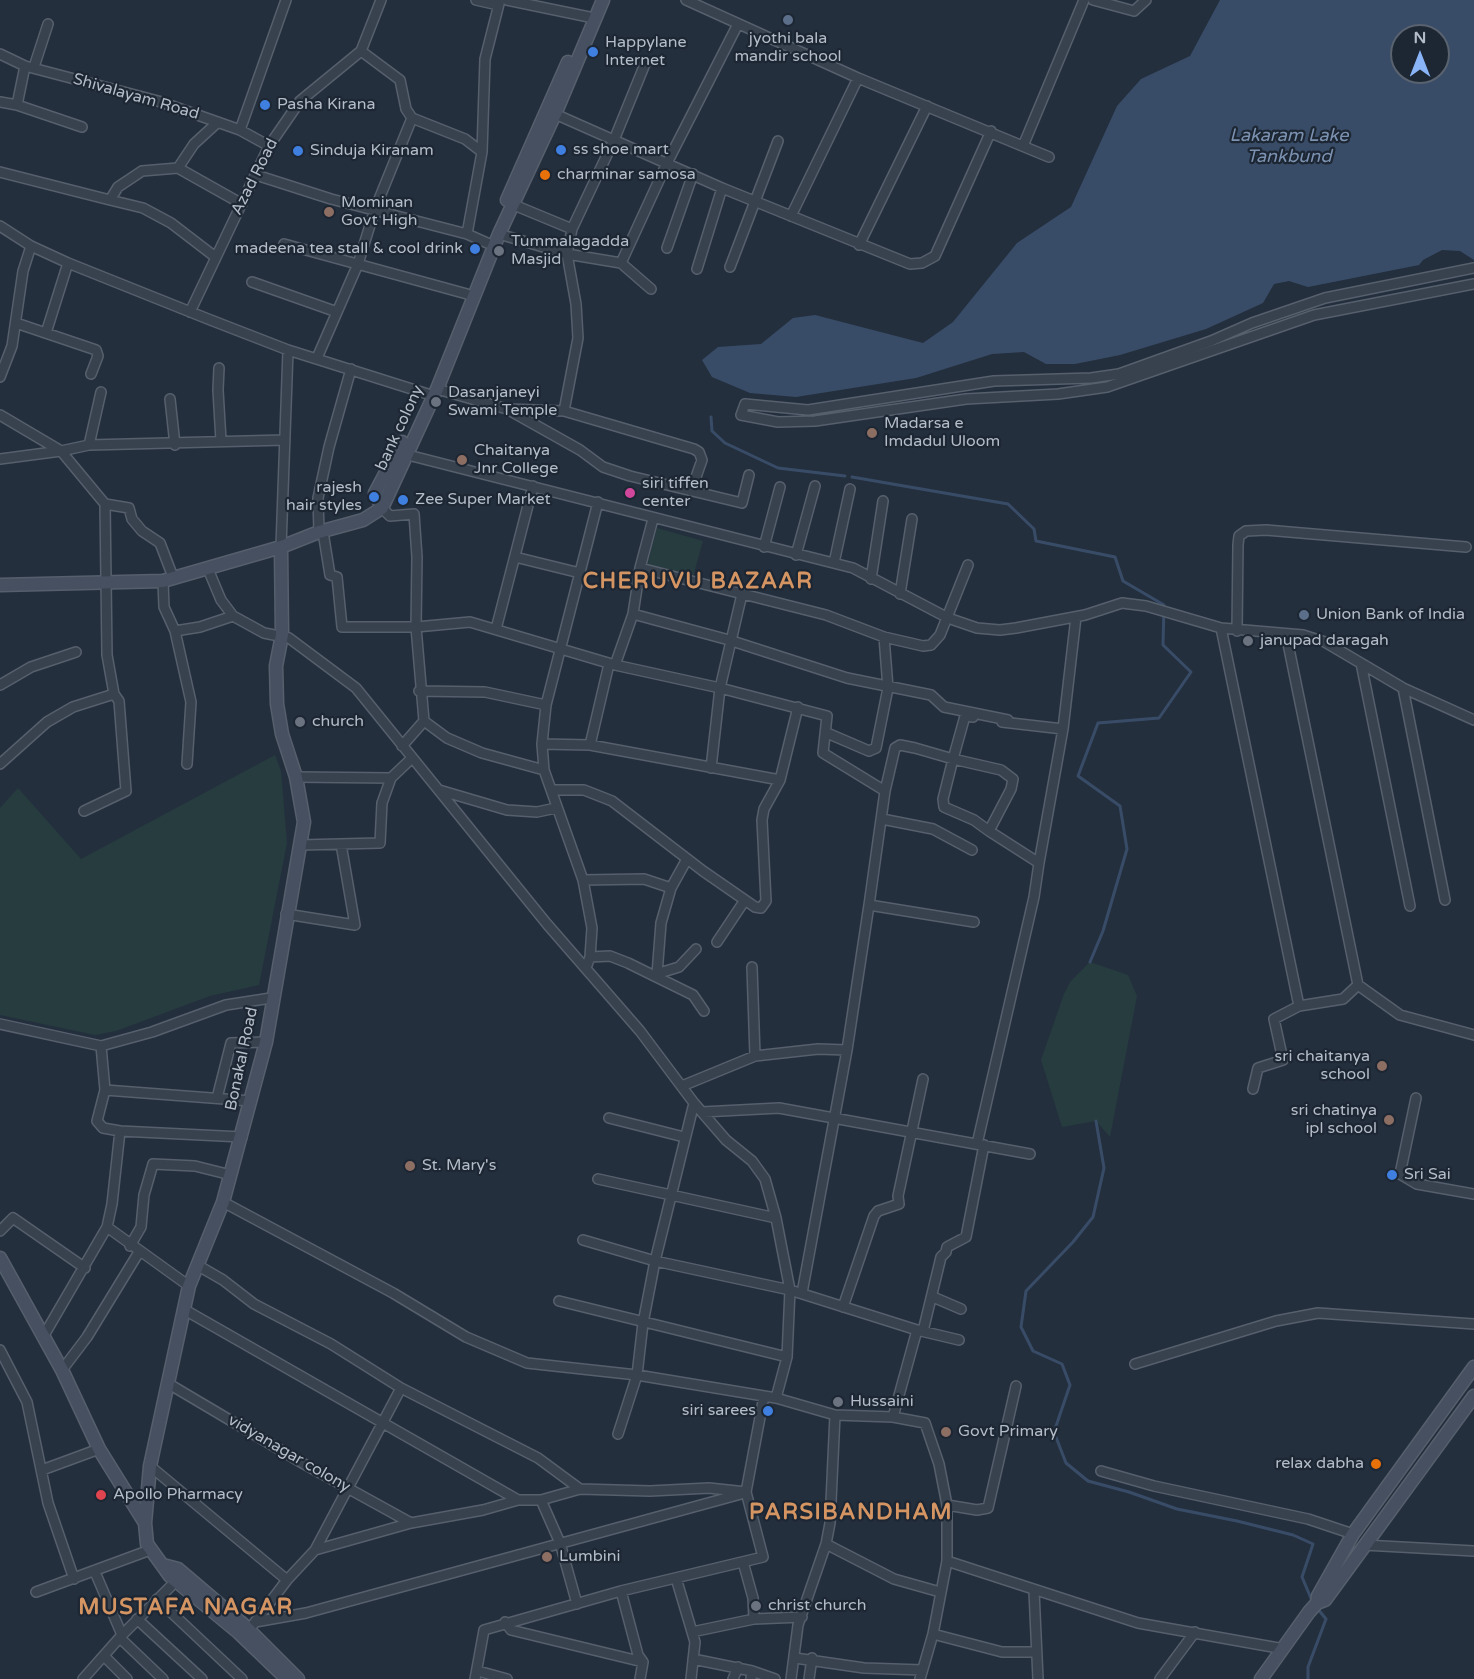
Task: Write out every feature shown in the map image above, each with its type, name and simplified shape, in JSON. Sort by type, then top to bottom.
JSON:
[{"type":"main road","points":[[0,585],[108,583],[168,579],[281,547],[363,520],[382,508],[375,493],[433,392],[467,294],[494,241],[597,0]]},
{"type":"main road","name":"bank colony","points":[[382,508],[433,392],[494,241],[514,205],[603,0]]},
{"type":"main road","name":"Bonakal Road","points":[[150,1550],[145,1523],[150,1466],[189,1286],[223,1203],[266,1042],[286,915],[304,822],[296,777],[282,734],[277,704],[276,666],[282,635],[281,547]]},
{"type":"main road","points":[[0,1258],[62,1370],[99,1449],[145,1523]]},
{"type":"main road","points":[[1317,1603],[1318,1596],[1353,1534],[1474,1367]]},
{"type":"main road","points":[[1261,1679],[1291,1635],[1317,1603],[1325,1600],[1474,1396]]},
{"type":"main road","points":[[150,1550],[176,1581],[238,1632],[282,1677]]},
{"type":"main road","points":[[163,1565],[178,1569],[252,1626],[298,1679]]},
{"type":"street","points":[[240,130],[286,0]]},
{"type":"street","name":"Azad Road","points":[[190,312],[214,256],[269,146],[300,101],[361,51],[381,0]]},
{"type":"street","points":[[476,0],[542,3],[589,17]]},
{"type":"street","points":[[686,0],[858,78],[991,131],[1049,157]]},
{"type":"street","points":[[1023,146],[1084,0]]},
{"type":"street","points":[[1093,0],[1134,11],[1146,0]]},
{"type":"street","points":[[467,234],[482,152],[485,59],[502,2]]},
{"type":"street","points":[[17,105],[29,66],[48,24]]},
{"type":"street","points":[[621,263],[667,163],[738,24]]},
{"type":"street","points":[[361,51],[400,80],[406,109],[412,118],[465,139],[482,152]]},
{"type":"street","name":"Shivalayam Road","points":[[0,54],[29,66],[158,100],[240,130],[269,146]]},
{"type":"street","points":[[564,411],[578,338],[576,304],[567,254],[572,229],[614,140],[645,64]]},
{"type":"street","points":[[791,216],[858,78]]},
{"type":"street","points":[[0,102],[17,105],[82,127]]},
{"type":"street","points":[[859,245],[927,106]]},
{"type":"street","points":[[555,114],[722,188],[910,264],[932,259],[991,131]]},
{"type":"street","points":[[317,358],[358,264],[375,209],[412,118]]},
{"type":"street","points":[[178,168],[194,144],[218,122]]},
{"type":"street","points":[[730,267],[778,141]]},
{"type":"street","points":[[110,200],[118,187],[142,171],[178,168],[242,204]]},
{"type":"street","points":[[0,172],[143,208],[162,218],[214,256]]},
{"type":"street","points":[[668,248],[693,174]]},
{"type":"street","points":[[256,175],[331,199],[494,241],[621,263],[651,289]]},
{"type":"street","points":[[697,268],[722,188]]},
{"type":"street","points":[[514,205],[572,229]]},
{"type":"street","points":[[0,226],[31,246],[68,263],[288,350],[433,392],[507,409],[564,411],[694,449],[699,452],[702,460],[691,491]]},
{"type":"street","points":[[284,244],[467,294]]},
{"type":"street","points":[[0,377],[12,346],[23,271],[31,246]]},
{"type":"street","points":[[46,333],[68,263]]},
{"type":"street","points":[[1474,268],[1325,298],[1252,323],[1211,341],[1119,374],[1091,378],[994,381],[808,410],[745,404],[741,415],[778,422],[815,421],[966,399],[1058,394],[1107,387],[1314,315],[1474,284]]},
{"type":"street","points":[[252,282],[337,312]]},
{"type":"street","points":[[16,323],[96,350],[98,356],[92,374]]},
{"type":"street","points":[[281,547],[288,350]]},
{"type":"street","points":[[219,368],[221,441]]},
{"type":"street","points":[[351,369],[320,488],[321,532],[330,575],[337,577],[342,627],[416,627],[470,622],[612,664],[798,707],[827,716],[824,753],[885,791]]},
{"type":"street","points":[[89,445],[101,392]]},
{"type":"street","points":[[170,399],[175,445]]},
{"type":"street","points":[[507,409],[580,450],[603,467],[691,491],[742,503],[749,474]]},
{"type":"street","points":[[0,415],[61,452],[105,504],[108,583],[107,655],[114,694],[119,701],[126,791],[84,811]]},
{"type":"street","points":[[0,459],[61,452],[89,445],[175,445],[221,441],[285,440]]},
{"type":"street","points":[[404,454],[853,568],[948,618],[977,628],[1000,630],[1076,617],[1122,603],[1146,606],[1237,631],[1303,635],[1325,642],[1403,688],[1473,719],[1474,730]]},
{"type":"street","points":[[496,629],[533,486]]},
{"type":"street","points":[[796,555],[815,486]]},
{"type":"street","points":[[764,547],[780,488]]},
{"type":"street","points":[[834,563],[850,489]]},
{"type":"street","points":[[872,579],[883,501]]},
{"type":"street","points":[[586,968],[591,957],[591,928],[583,880],[544,770],[542,744],[546,705],[598,502]]},
{"type":"street","points":[[105,504],[129,508],[132,519],[142,531],[160,543],[168,579],[164,607],[175,632],[191,702],[187,764]]},
{"type":"street","points":[[382,508],[390,516],[414,514],[419,691],[424,721],[447,738],[482,753],[544,770]]},
{"type":"street","points":[[590,745],[612,664],[633,614],[640,568],[653,519]]},
{"type":"street","points":[[900,594],[912,519]]},
{"type":"street","points":[[1237,631],[1238,545],[1239,536],[1246,531],[1266,530],[1466,547]]},
{"type":"street","points":[[515,557],[580,573]]},
{"type":"street","points":[[640,568],[826,615],[885,637],[931,645],[940,635],[948,618],[968,565]]},
{"type":"street","points":[[208,569],[221,600],[233,616],[264,633],[282,635],[345,677],[640,1031],[694,1103],[726,1140],[752,1161],[765,1179],[776,1218],[790,1290],[787,1357],[776,1398]]},
{"type":"street","points":[[711,768],[720,688],[729,640],[742,594]]},
{"type":"street","points":[[633,614],[729,640],[847,678],[931,695],[944,707],[1008,720]]},
{"type":"street","points":[[175,632],[200,627],[233,616]]},
{"type":"street","points":[[893,1417],[920,1330],[933,1297],[941,1257],[947,1247],[966,1237],[980,1144],[1034,897],[1063,729],[1076,617]]},
{"type":"street","points":[[1221,628],[1299,1006]]},
{"type":"street","points":[[1286,634],[1358,985],[1400,1015],[1474,1035]]},
{"type":"street","points":[[827,733],[869,751],[876,748],[888,688],[885,637]]},
{"type":"street","points":[[0,685],[31,667],[76,652]]},
{"type":"street","points":[[1361,663],[1410,906]]},
{"type":"street","points":[[1403,688],[1445,900]]},
{"type":"street","points":[[419,691],[485,692],[546,705]]},
{"type":"street","points":[[1,762],[47,722],[73,707],[114,694]]},
{"type":"street","points":[[552,790],[584,790],[612,801],[687,859],[758,909],[765,904],[762,820],[764,809],[780,780],[798,707]]},
{"type":"street","points":[[1039,863],[942,804],[965,716],[1063,729]]},
{"type":"street","points":[[402,746],[424,721]]},
{"type":"street","points":[[542,744],[590,745],[780,780]]},
{"type":"street","points":[[802,1293],[847,1050],[885,791],[893,752],[900,745],[1001,770],[1013,779],[1011,789],[989,831]]},
{"type":"street","points":[[300,845],[380,843],[382,803],[391,778],[412,758]]},
{"type":"street","points":[[296,777],[391,778]]},
{"type":"street","points":[[437,789],[507,810],[537,812],[556,808]]},
{"type":"street","points":[[882,819],[933,829],[972,850]]},
{"type":"street","points":[[286,915],[355,925],[341,844]]},
{"type":"street","points":[[653,975],[661,923],[671,888],[687,859]]},
{"type":"street","points":[[583,880],[644,879],[671,888]]},
{"type":"street","points":[[717,942],[745,900]]},
{"type":"street","points":[[869,905],[974,922]]},
{"type":"street","points":[[653,975],[679,967],[696,950]]},
{"type":"street","points":[[591,957],[610,956],[653,975],[693,995],[704,1011]]},
{"type":"street","points":[[752,967],[755,1056]]},
{"type":"street","points":[[1253,1089],[1258,1068],[1283,1060],[1274,1019],[1299,1006],[1343,999],[1358,985]]},
{"type":"street","points":[[0,1024],[101,1046],[152,1032],[226,1005],[272,998]]},
{"type":"street","points":[[217,1098],[231,1042],[266,1042]]},
{"type":"street","points":[[101,1046],[105,1090],[97,1121],[103,1128],[120,1131],[242,1137]]},
{"type":"street","points":[[682,1086],[755,1056],[818,1049],[847,1050]]},
{"type":"street","points":[[843,1307],[874,1216],[878,1211],[899,1204],[897,1196],[923,1079]]},
{"type":"street","points":[[105,1090],[251,1101]]},
{"type":"street","points":[[1416,1098],[1400,1174],[1417,1184],[1474,1194]]},
{"type":"street","points":[[618,1434],[637,1375],[643,1323],[655,1261],[694,1103]]},
{"type":"street","points":[[702,1112],[779,1108],[1030,1154]]},
{"type":"street","points":[[609,1118],[684,1137]]},
{"type":"street","points":[[43,1337],[107,1227],[116,1181],[120,1131]]},
{"type":"street","points":[[130,1246],[141,1227],[144,1195],[153,1164],[195,1166],[231,1175]]},
{"type":"street","points":[[598,1179],[776,1218]]},
{"type":"street","points":[[223,1203],[393,1293],[466,1337],[527,1363],[637,1375],[776,1398],[835,1415],[893,1417],[925,1423],[939,1464],[947,1505],[947,1561],[933,1634],[921,1675],[812,1658],[795,1658]]},
{"type":"street","points":[[0,1231],[13,1218],[85,1268]]},
{"type":"street","points":[[107,1227],[130,1246],[189,1286]]},
{"type":"street","points":[[583,1240],[655,1261],[802,1293],[959,1340]]},
{"type":"street","points":[[62,1370],[87,1337],[139,1252]]},
{"type":"street","points":[[197,1265],[223,1280],[254,1304],[331,1344],[401,1388],[538,1458],[580,1489]]},
{"type":"street","points":[[933,1297],[961,1309]]},
{"type":"street","points":[[559,1301],[787,1357]]},
{"type":"street","points":[[185,1310],[518,1500]]},
{"type":"street","points":[[1135,1364],[1276,1321],[1318,1312],[1474,1324]]},
{"type":"street","points":[[0,1350],[27,1402],[48,1503],[74,1579]]},
{"type":"street","name":"vidyanagar colony","points":[[169,1384],[411,1523]]},
{"type":"street","points":[[947,1505],[977,1510],[988,1508],[1016,1386]]},
{"type":"street","points":[[252,1626],[287,1580],[315,1550],[401,1388]]},
{"type":"street","points":[[507,1679],[476,1675],[484,1630],[621,1591],[763,1557],[746,1492],[764,1396]]},
{"type":"street","points":[[791,1679],[802,1617],[826,1544],[833,1503],[835,1415]]},
{"type":"street","points":[[42,1470],[99,1449]]},
{"type":"street","points":[[150,1466],[287,1580]]},
{"type":"street","points":[[1101,1471],[1154,1486],[1308,1519],[1353,1534]]},
{"type":"street","points":[[315,1550],[411,1523],[483,1510],[518,1500],[541,1500],[580,1489],[650,1491],[709,1488],[746,1492]]},
{"type":"street","points":[[252,1626],[746,1492]]},
{"type":"street","points":[[541,1500],[560,1543],[577,1604]]},
{"type":"street","points":[[826,1544],[894,1579],[940,1592]]},
{"type":"street","points":[[1364,1545],[1474,1551]]},
{"type":"street","points":[[36,1592],[150,1550]]},
{"type":"street","points":[[947,1561],[1138,1623],[1284,1648]]},
{"type":"street","points":[[743,1562],[753,1598],[754,1619]]},
{"type":"street","points":[[95,1572],[121,1636],[163,1679]]},
{"type":"street","points":[[676,1578],[695,1642],[691,1679]]},
{"type":"street","points":[[86,1678],[121,1636],[176,1581]]},
{"type":"street","points":[[621,1591],[638,1654],[643,1662],[640,1679]]},
{"type":"street","points":[[1034,1591],[1038,1679]]},
{"type":"street","points":[[157,1599],[242,1679]]},
{"type":"street","points":[[692,1632],[754,1619],[802,1617]]},
{"type":"street","points":[[137,1619],[202,1679]]},
{"type":"street","points":[[506,1622],[510,1630],[643,1662]]},
{"type":"street","points":[[1160,1679],[1195,1632]]},
{"type":"street","points":[[933,1634],[1002,1652],[1035,1652]]},
{"type":"street","points":[[104,1656],[127,1679]]},
{"type":"street","points":[[809,1679],[812,1658]]},
{"type":"street","points":[[693,1659],[738,1667],[751,1675],[775,1679]]},
{"type":"street","points":[[733,1679],[738,1667]]},
{"type":"street","points":[[868,1679],[870,1668]]},
{"type":"green space","points":[[657,528],[703,541],[692,580],[647,567]]},
{"type":"green space","points":[[275,755],[281,771],[287,843],[259,985],[210,996],[116,1031],[95,1035],[0,1015],[0,808],[18,788],[81,859]]},
{"type":"green space","points":[[1090,962],[1128,975],[1137,996],[1110,1137],[1096,1121],[1062,1127],[1041,1060],[1070,982]]},
{"type":"water","name":"Lakaram Lake Tankbund","points":[[1220,0],[1474,0],[1474,260],[1460,251],[1442,250],[1423,260],[1419,265],[1308,287],[1289,281],[1274,284],[1263,303],[1206,329],[1120,355],[1075,364],[1046,364],[1024,352],[992,354],[916,378],[796,397],[750,393],[712,377],[702,360],[718,347],[761,344],[793,318],[815,315],[923,343],[953,322],[1017,243],[1071,207],[1117,106],[1141,79],[1190,56]]},
{"type":"waterway","points":[[711,417],[712,431],[725,443],[778,468],[845,476]]},
{"type":"waterway","points":[[852,477],[1008,504],[1034,529],[1036,541],[1115,557],[1123,581],[1164,605],[1163,645],[1191,672],[1159,718],[1098,723],[1078,776],[1120,806],[1127,849],[1103,931],[1090,962]]},
{"type":"waterway","points":[[1096,1121],[1104,1168],[1093,1217],[1073,1242],[1026,1291],[1021,1327],[1033,1351],[1062,1364],[1070,1385],[1054,1432],[1066,1463],[1088,1481],[1129,1492],[1177,1509],[1293,1535],[1313,1544],[1302,1577],[1313,1603]]},
{"type":"waterway","points":[[1308,1679],[1308,1667],[1326,1619],[1317,1608]]},
{"type":"place","name":"jyothi bala mandir school","points":[[788,20]]},
{"type":"place","name":"Happylane Internet","points":[[593,52]]},
{"type":"place","name":"Pasha Kirana","points":[[265,105]]},
{"type":"place","name":"ss shoe mart","points":[[561,150]]},
{"type":"place","name":"Sinduja Kiranam","points":[[298,151]]},
{"type":"place","name":"charminar samosa","points":[[545,175]]},
{"type":"place","name":"Mominan Govt High","points":[[329,212]]},
{"type":"place","name":"madeena tea stall & cool drink","points":[[475,249]]},
{"type":"place","name":"Tummalagadda Masjid","points":[[499,251]]},
{"type":"place","name":"Dasanjaneyi Swami Temple","points":[[436,402]]},
{"type":"place","name":"Madarsa e Imdadul Uloom","points":[[872,433]]},
{"type":"place","name":"Chaitanya Jnr College","points":[[462,460]]},
{"type":"place","name":"siri tiffen center","points":[[630,493]]},
{"type":"place","name":"rajesh hair styles","points":[[374,497]]},
{"type":"place","name":"Zee Super Market","points":[[403,500]]},
{"type":"place","name":"Union Bank of India","points":[[1304,615]]},
{"type":"place","name":"janupad daragah","points":[[1248,641]]},
{"type":"place","name":"church","points":[[300,722]]},
{"type":"place","name":"sri chaitanya school","points":[[1382,1066]]},
{"type":"place","name":"sri chatinya ipl school","points":[[1389,1120]]},
{"type":"place","name":"St. Mary's","points":[[410,1166]]},
{"type":"place","name":"Sri Sai","points":[[1392,1175]]},
{"type":"place","name":"Hussaini","points":[[838,1402]]},
{"type":"place","name":"siri sarees","points":[[768,1411]]},
{"type":"place","name":"Govt Primary","points":[[946,1432]]},
{"type":"place","name":"relax dabha","points":[[1376,1464]]},
{"type":"place","name":"Apollo Pharmacy","points":[[101,1495]]},
{"type":"place","name":"Lumbini","points":[[547,1557]]},
{"type":"place","name":"christ church","points":[[756,1606]]},
{"type":"district","name":"CHERUVU BAZAAR","points":[[698,582]]},
{"type":"district","name":"PARSIBANDHAM","points":[[851,1513]]},
{"type":"district","name":"MUSTAFA NAGAR","points":[[186,1608]]}]
